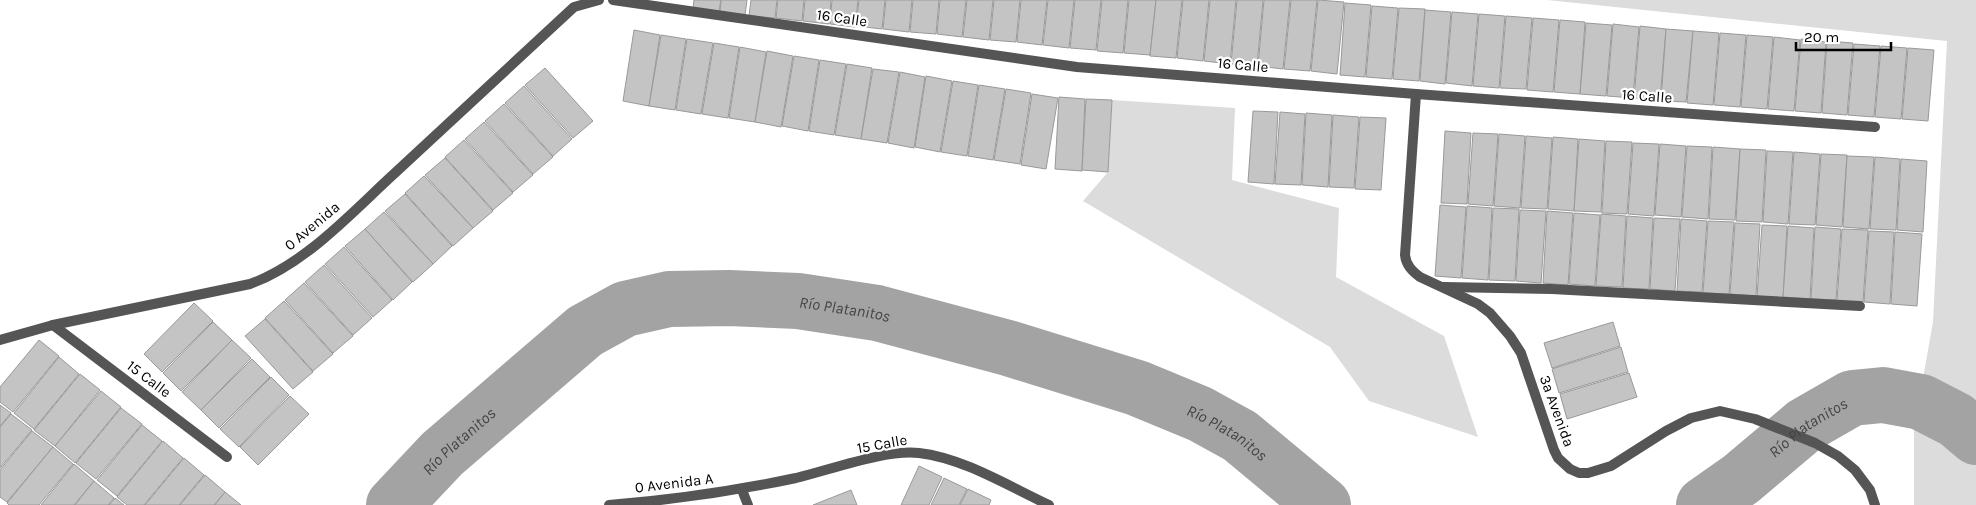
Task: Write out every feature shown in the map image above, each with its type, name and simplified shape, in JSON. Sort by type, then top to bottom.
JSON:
[{"type":"street","name":"0 Avenida","points":[[0,340],[53,325],[250,284],[282,269],[332,231],[574,7],[598,0]]},
{"type":"street","name":"16 Calle","points":[[612,0],[1077,67],[1416,94],[1875,127]]},
{"type":"street","name":"3a Avenida","points":[[1416,94],[1406,262],[1412,271],[1420,277],[1478,304],[1490,313],[1510,336],[1521,353],[1554,450],[1564,464],[1579,473],[1611,466],[1666,431],[1691,418],[1720,410],[1755,419],[1815,443],[1838,456],[1855,470],[1870,490],[1875,505]]},
{"type":"street","points":[[1438,287],[1552,289],[1860,306]]},
{"type":"street","name":"15 Calle","points":[[53,325],[227,457]]},
{"type":"street","name":"15 Calle","points":[[742,490],[884,456],[916,453],[935,455],[956,462],[1049,505]]},
{"type":"street","points":[[742,490],[748,505]]},
{"type":"street","name":"0 Avenida A","points":[[609,505],[742,490]]},
{"type":"shaded area","points":[[1547,0],[1976,0],[1976,505],[1914,505],[1914,429],[1933,322],[1947,41]]},
{"type":"shaded area","points":[[1112,100],[1235,108],[1232,180],[1339,208],[1336,277],[1444,336],[1478,437],[1369,401],[1330,347],[1083,201],[1108,172]]},
{"type":"building","points":[[694,0],[721,0],[719,11],[693,8]]},
{"type":"building","points":[[721,0],[747,0],[745,15],[720,12]]},
{"type":"building","points":[[751,0],[777,0],[775,18],[749,16]]},
{"type":"building","points":[[778,0],[804,0],[802,21],[776,18]]},
{"type":"building","points":[[805,0],[831,0],[829,24],[803,21]]},
{"type":"building","points":[[832,0],[858,0],[855,27],[830,24]]},
{"type":"building","points":[[859,0],[885,0],[882,29],[856,26]]},
{"type":"building","points":[[886,0],[912,0],[909,32],[883,29]]},
{"type":"building","points":[[913,0],[939,0],[936,34],[910,32]]},
{"type":"building","points":[[940,0],[966,0],[962,37],[937,34]]},
{"type":"building","points":[[967,0],[993,0],[989,40],[963,37]]},
{"type":"building","points":[[994,0],[1020,0],[1016,42],[990,40]]},
{"type":"building","points":[[1021,0],[1047,0],[1042,45],[1017,42]]},
{"type":"building","points":[[1048,0],[1074,0],[1069,48],[1043,45]]},
{"type":"building","points":[[1075,0],[1101,0],[1096,50],[1070,48]]},
{"type":"building","points":[[1102,0],[1128,0],[1123,53],[1097,51]]},
{"type":"building","points":[[1129,0],[1156,0],[1150,55],[1124,53]]},
{"type":"building","points":[[1156,0],[1182,0],[1176,58],[1150,56]]},
{"type":"building","points":[[1183,0],[1209,0],[1203,61],[1177,58]]},
{"type":"building","points":[[1210,0],[1236,0],[1230,64],[1204,61]]},
{"type":"building","points":[[1237,0],[1263,0],[1257,66],[1231,64]]},
{"type":"building","points":[[1264,0],[1290,0],[1283,69],[1258,66]]},
{"type":"building","points":[[1291,0],[1317,0],[1310,71],[1284,69]]},
{"type":"building","points":[[1318,0],[1344,2],[1337,74],[1311,71]]},
{"type":"building","points":[[1345,3],[1371,5],[1365,77],[1340,75]]},
{"type":"building","points":[[1372,6],[1398,8],[1392,79],[1366,77]]},
{"type":"building","points":[[1399,8],[1425,9],[1419,81],[1393,79]]},
{"type":"building","points":[[1425,10],[1451,12],[1445,84],[1420,81]]},
{"type":"building","points":[[1452,12],[1478,14],[1472,86],[1446,83]]},
{"type":"building","points":[[1479,14],[1505,16],[1499,88],[1473,86]]},
{"type":"building","points":[[1506,16],[1532,18],[1526,89],[1500,88]]},
{"type":"building","points":[[1533,18],[1559,20],[1553,92],[1527,90]]},
{"type":"building","points":[[1560,20],[1585,22],[1580,94],[1554,92]]},
{"type":"building","points":[[1586,23],[1612,25],[1606,96],[1580,94]]},
{"type":"building","points":[[1613,24],[1639,27],[1633,98],[1607,96]]},
{"type":"building","points":[[1640,26],[1666,29],[1660,100],[1634,98]]},
{"type":"building","points":[[1666,29],[1693,31],[1686,102],[1661,101]]},
{"type":"building","points":[[634,30],[660,35],[649,106],[623,101]]},
{"type":"building","points":[[1693,31],[1719,33],[1713,105],[1687,103]]},
{"type":"building","points":[[1720,33],[1746,35],[1740,107],[1714,105]]},
{"type":"building","points":[[661,35],[686,39],[675,110],[649,106]]},
{"type":"building","points":[[1747,35],[1773,37],[1767,109],[1741,107]]},
{"type":"building","points":[[1774,37],[1800,40],[1794,111],[1768,109]]},
{"type":"building","points":[[687,39],[713,43],[701,114],[676,110]]},
{"type":"building","points":[[1801,39],[1826,42],[1821,113],[1795,111]]},
{"type":"building","points":[[1827,41],[1853,43],[1847,115],[1822,113]]},
{"type":"building","points":[[714,43],[739,47],[728,118],[702,114]]},
{"type":"building","points":[[1854,44],[1880,46],[1874,117],[1848,115]]},
{"type":"building","points":[[1881,46],[1907,48],[1901,119],[1875,117]]},
{"type":"building","points":[[740,47],[766,52],[755,122],[729,118]]},
{"type":"building","points":[[1908,48],[1934,50],[1928,121],[1902,119]]},
{"type":"building","points":[[767,51],[793,56],[781,127],[755,122]]},
{"type":"building","points":[[794,56],[819,60],[808,131],[782,126]]},
{"type":"building","points":[[820,60],[846,64],[834,135],[809,131]]},
{"type":"building","points":[[847,64],[872,68],[861,139],[835,135]]},
{"type":"building","points":[[545,68],[593,121],[573,138],[525,85]]},
{"type":"building","points":[[873,69],[899,72],[887,143],[861,139]]},
{"type":"building","points":[[900,72],[925,77],[914,148],[888,143]]},
{"type":"building","points":[[926,76],[952,81],[940,152],[915,147]]},
{"type":"building","points":[[953,81],[978,85],[967,156],[941,152]]},
{"type":"building","points":[[979,85],[1005,89],[993,160],[968,156]]},
{"type":"building","points":[[524,86],[572,139],[553,156],[505,103]]},
{"type":"building","points":[[1006,89],[1031,93],[1020,164],[994,160]]},
{"type":"building","points":[[1032,94],[1058,98],[1046,169],[1021,165]]},
{"type":"building","points":[[1059,97],[1085,99],[1082,171],[1055,169]]},
{"type":"building","points":[[1086,99],[1112,100],[1108,172],[1082,170]]},
{"type":"building","points":[[504,104],[553,157],[533,174],[485,121]]},
{"type":"building","points":[[1253,111],[1278,112],[1274,184],[1248,182]]},
{"type":"building","points":[[1280,112],[1305,114],[1301,185],[1275,184]]},
{"type":"building","points":[[1306,113],[1332,115],[1328,187],[1302,185]]},
{"type":"building","points":[[1333,115],[1359,117],[1354,188],[1329,187]]},
{"type":"building","points":[[1360,117],[1386,118],[1381,190],[1355,189]]},
{"type":"building","points":[[484,122],[533,175],[513,192],[465,139]]},
{"type":"building","points":[[1445,131],[1471,133],[1467,204],[1441,203]]},
{"type":"building","points":[[1473,133],[1498,134],[1493,206],[1468,204]]},
{"type":"building","points":[[1499,134],[1525,136],[1520,208],[1494,206]]},
{"type":"building","points":[[1526,136],[1552,138],[1547,209],[1521,208]]},
{"type":"building","points":[[1553,137],[1578,139],[1574,211],[1548,209]]},
{"type":"building","points":[[1579,139],[1605,141],[1601,212],[1574,211]]},
{"type":"building","points":[[464,140],[513,193],[493,210],[445,157]]},
{"type":"building","points":[[1606,141],[1632,142],[1627,214],[1602,213]]},
{"type":"building","points":[[1633,143],[1659,144],[1654,216],[1628,214]]},
{"type":"building","points":[[1660,144],[1686,146],[1681,217],[1655,215]]},
{"type":"building","points":[[1687,146],[1712,147],[1708,219],[1682,217]]},
{"type":"building","points":[[1713,147],[1740,149],[1735,220],[1709,219]]},
{"type":"building","points":[[1740,149],[1766,150],[1762,222],[1736,221]]},
{"type":"building","points":[[1767,151],[1793,152],[1788,224],[1763,222]]},
{"type":"building","points":[[1794,152],[1820,154],[1815,225],[1789,224]]},
{"type":"building","points":[[1821,154],[1847,155],[1842,227],[1816,225]]},
{"type":"building","points":[[1847,156],[1874,157],[1869,229],[1843,227]]},
{"type":"building","points":[[1875,157],[1900,159],[1896,230],[1870,229]]},
{"type":"building","points":[[445,158],[493,211],[473,228],[425,175]]},
{"type":"building","points":[[1901,159],[1927,161],[1923,232],[1897,230]]},
{"type":"building","points":[[424,176],[473,228],[453,246],[405,193]]},
{"type":"building","points":[[405,194],[452,246],[433,264],[385,211]]},
{"type":"building","points":[[1440,205],[1466,207],[1461,278],[1435,276]]},
{"type":"building","points":[[1467,206],[1492,208],[1488,280],[1462,278]]},
{"type":"building","points":[[1493,208],[1519,209],[1515,281],[1489,280]]},
{"type":"building","points":[[1520,210],[1546,211],[1541,283],[1516,281]]},
{"type":"building","points":[[1547,211],[1573,213],[1568,285],[1543,283]]},
{"type":"building","points":[[384,212],[433,264],[413,282],[365,229]]},
{"type":"building","points":[[1574,213],[1600,215],[1595,286],[1569,284]]},
{"type":"building","points":[[1601,214],[1626,216],[1622,287],[1596,286]]},
{"type":"building","points":[[1627,216],[1653,218],[1649,289],[1623,288]]},
{"type":"building","points":[[1654,218],[1680,219],[1675,291],[1650,289]]},
{"type":"building","points":[[1681,219],[1707,221],[1702,292],[1677,291]]},
{"type":"building","points":[[1708,221],[1734,222],[1729,294],[1703,293]]},
{"type":"building","points":[[1735,223],[1760,224],[1756,296],[1730,294]]},
{"type":"building","points":[[1762,225],[1787,226],[1783,298],[1757,296]]},
{"type":"building","points":[[1788,226],[1814,228],[1810,299],[1783,297]]},
{"type":"building","points":[[1815,227],[1841,229],[1836,300],[1811,299]]},
{"type":"building","points":[[365,229],[412,282],[393,300],[345,246]]},
{"type":"building","points":[[1842,229],[1868,230],[1863,302],[1837,301]]},
{"type":"building","points":[[1869,231],[1894,232],[1890,304],[1864,302]]},
{"type":"building","points":[[1895,232],[1922,234],[1917,306],[1891,304]]},
{"type":"building","points":[[344,247],[392,300],[373,317],[325,264]]},
{"type":"building","points":[[324,265],[372,318],[353,335],[305,282]]},
{"type":"building","points":[[304,283],[353,336],[333,353],[285,300]]},
{"type":"building","points":[[284,301],[333,354],[313,371],[265,318]]},
{"type":"building","points":[[194,303],[213,321],[162,372],[144,354]]},
{"type":"building","points":[[265,319],[313,372],[293,389],[245,336]]},
{"type":"building","points":[[213,322],[232,340],[181,391],[163,373]]},
{"type":"building","points":[[1613,322],[1620,346],[1552,368],[1544,343]]},
{"type":"building","points":[[39,340],[59,356],[13,412],[0,402],[0,387]]},
{"type":"building","points":[[232,340],[251,358],[201,410],[182,392]]},
{"type":"building","points":[[1621,347],[1628,372],[1559,393],[1552,369]]},
{"type":"building","points":[[59,357],[79,374],[34,429],[14,413]]},
{"type":"building","points":[[252,359],[270,377],[219,428],[201,410]]},
{"type":"building","points":[[1629,373],[1637,397],[1567,419],[1560,394]]},
{"type":"building","points":[[80,374],[100,390],[55,446],[34,430]]},
{"type":"building","points":[[271,377],[289,395],[239,447],[220,429]]},
{"type":"building","points":[[101,391],[121,407],[75,463],[55,446]]},
{"type":"building","points":[[290,396],[309,414],[258,465],[240,447]]},
{"type":"building","points":[[0,405],[11,413],[0,426]]},
{"type":"building","points":[[121,408],[142,424],[96,479],[76,463]]},
{"type":"building","points":[[11,414],[32,430],[0,468],[0,427]]},
{"type":"building","points":[[142,425],[162,441],[117,496],[97,480]]},
{"type":"building","points":[[32,431],[53,447],[7,502],[0,497],[0,470]]},
{"type":"building","points":[[163,441],[183,458],[144,505],[127,505],[117,497]]},
{"type":"building","points":[[53,447],[73,464],[39,505],[9,505],[7,503]]},
{"type":"building","points":[[184,458],[204,475],[179,505],[145,505]]},
{"type":"building","points":[[74,464],[94,481],[74,505],[41,505]]},
{"type":"building","points":[[919,466],[942,477],[929,505],[901,505]]},
{"type":"building","points":[[205,475],[225,492],[214,505],[180,505]]},
{"type":"building","points":[[944,478],[967,489],[959,505],[931,505]]},
{"type":"building","points":[[94,481],[114,498],[108,505],[75,505]]},
{"type":"building","points":[[968,489],[991,500],[989,505],[960,505]]},
{"type":"building","points":[[851,490],[857,505],[813,505]]},
{"type":"building","points":[[225,492],[241,505],[215,505]]},
{"type":"building","points":[[115,498],[124,505],[109,505]]},
{"type":"waterway","name":"Río Platanitos","points":[[394,505],[442,454],[585,331],[625,309],[669,299],[729,298],[798,301],[877,313],[1008,348],[1137,388],[1200,414],[1240,436],[1323,505]]},
{"type":"waterway","name":"Río Platanitos","points":[[1704,505],[1741,479],[1805,425],[1852,398],[1883,395],[1921,402],[1956,420],[1976,437]]}]
